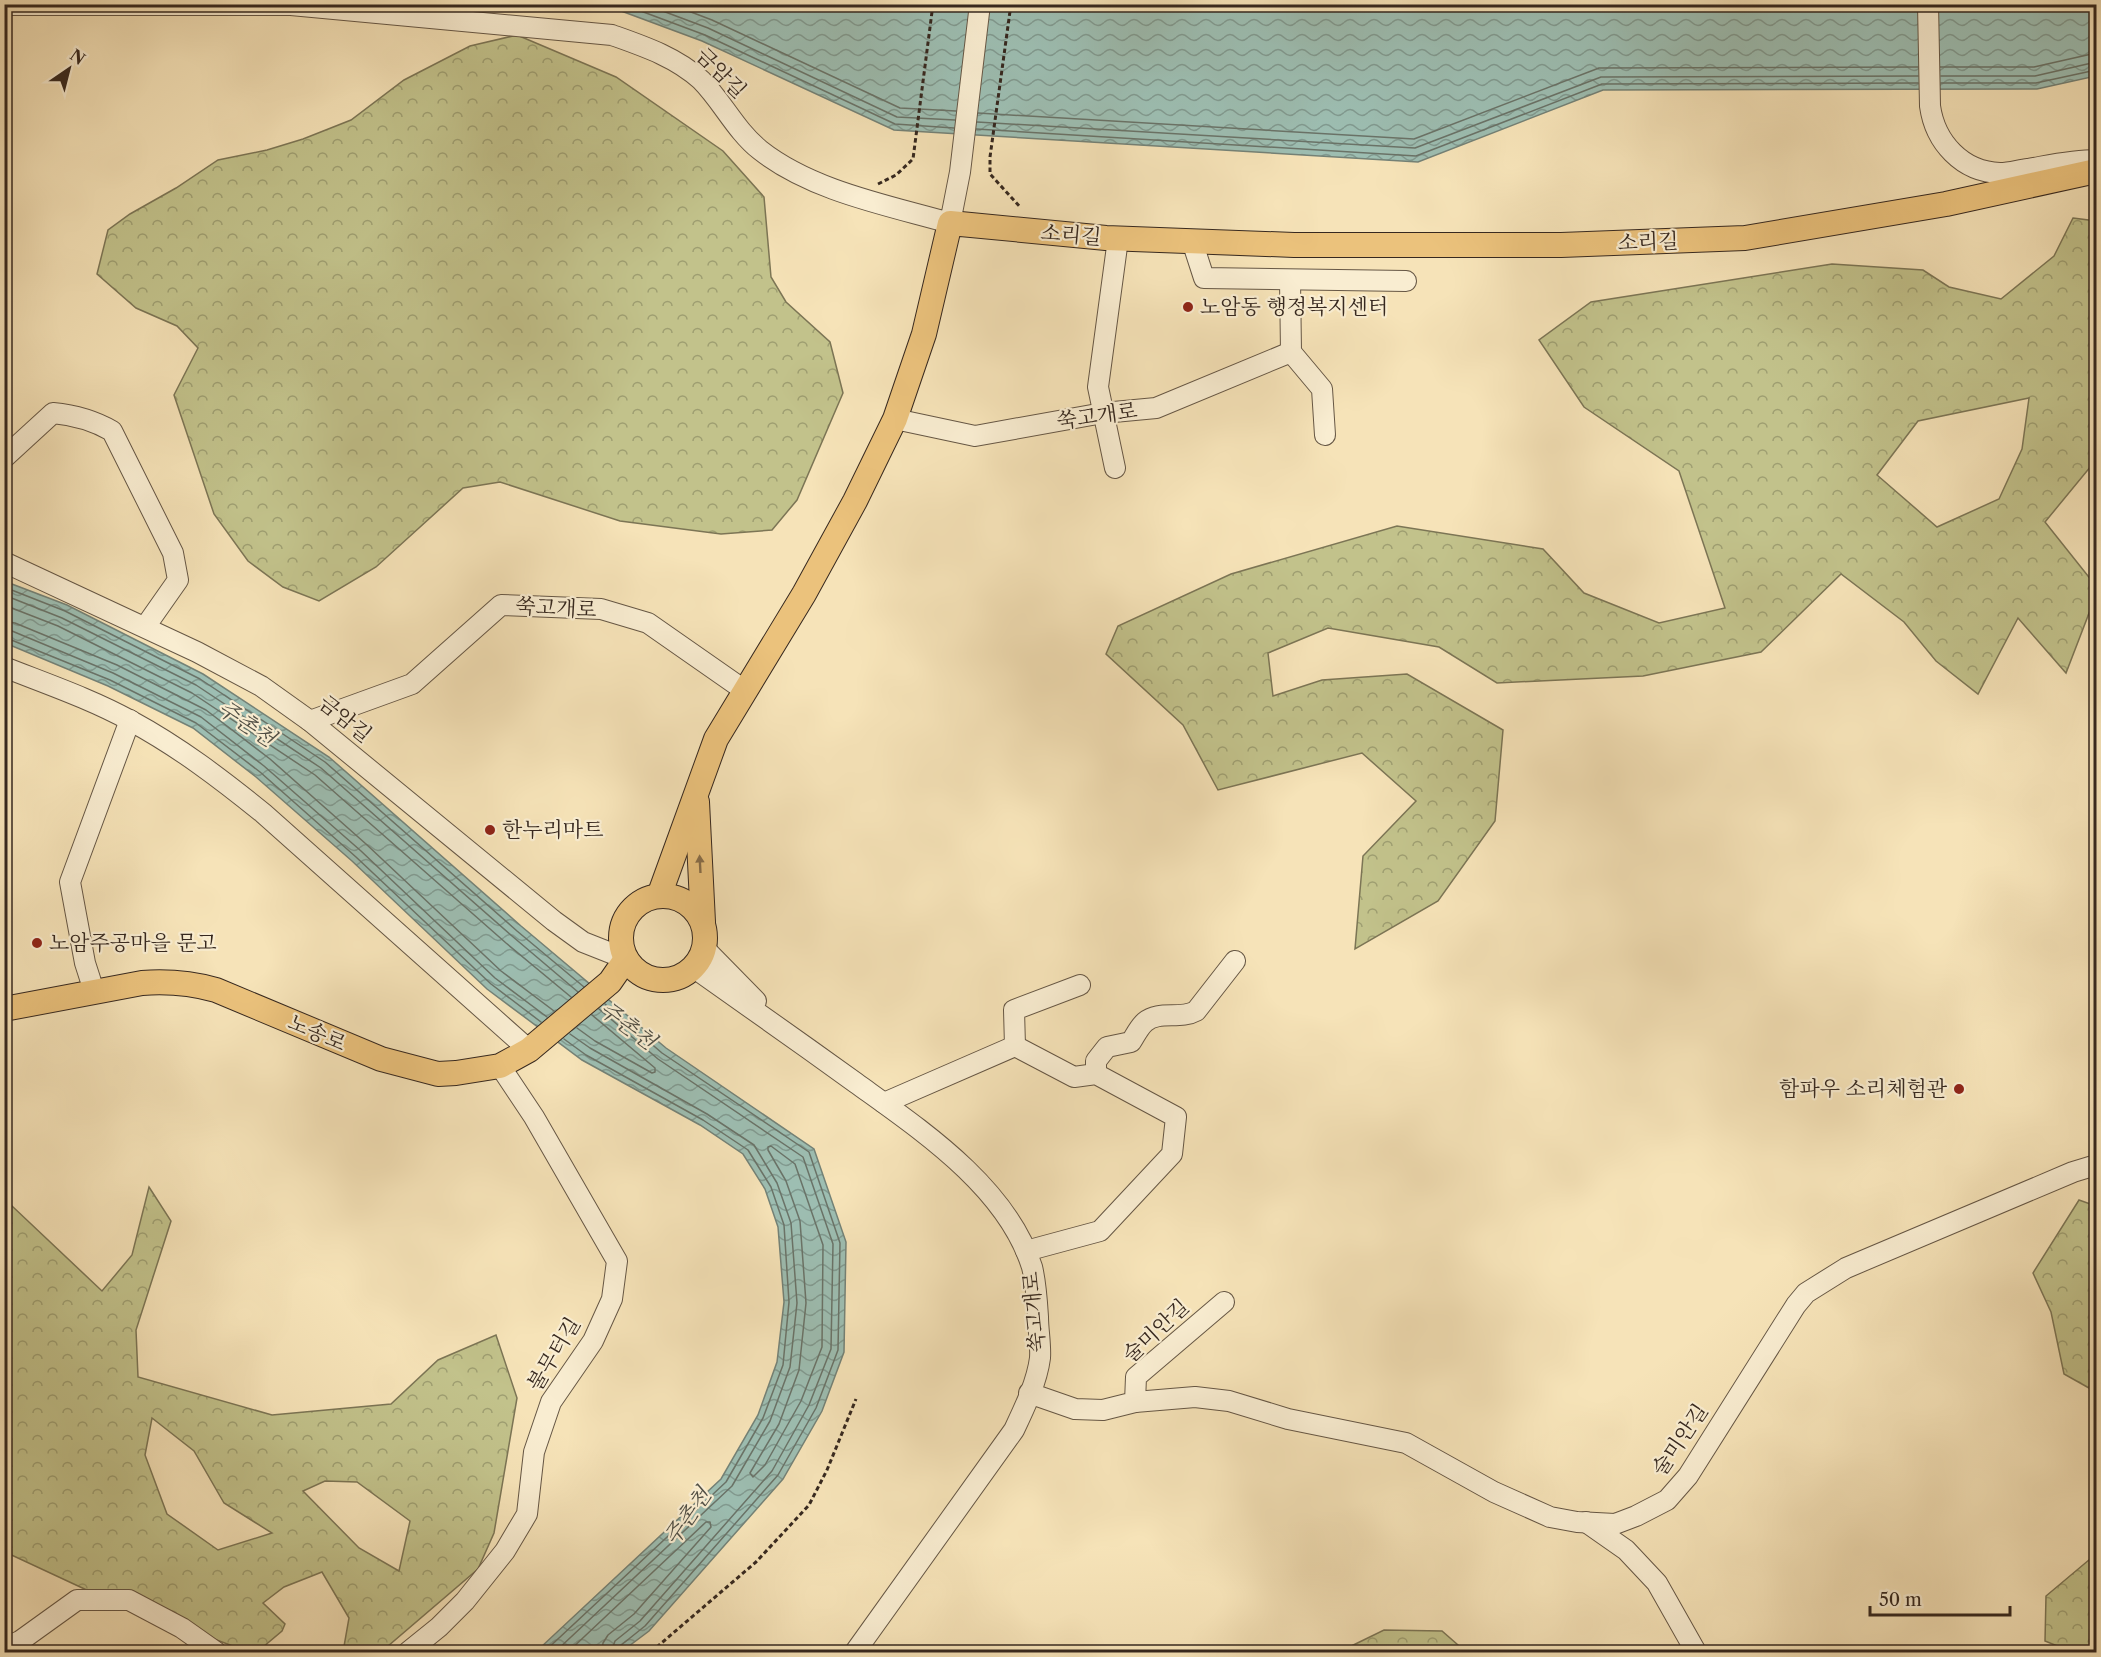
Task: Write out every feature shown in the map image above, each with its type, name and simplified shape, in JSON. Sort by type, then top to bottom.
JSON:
[{"type":"main road","name":"소리길","points":[[950,223],[1118,238],[1306,245],[1561,245],[1746,238],[1946,204],[2097,171]]},
{"type":"main road","points":[[659,896],[716,739],[804,594],[855,501],[895,419],[924,334],[950,223]]},
{"type":"main road","points":[[696,791],[703,922],[706,935],[699,958],[676,978],[662,980],[648,977],[636,970],[627,959],[622,945],[622,931],[626,917],[640,903],[659,896],[672,897],[685,902],[695,910],[703,922]]},
{"type":"main road","name":"노송로","points":[[4,1009],[94,991],[161,981],[194,984],[216,990],[381,1059],[438,1074],[500,1066],[533,1047],[610,982],[627,959]]},
{"type":"street","points":[[950,223],[960,172],[980,4]]},
{"type":"street","points":[[1928,4],[1932,122],[1943,143],[1958,158],[1986,171],[2002,173],[2080,160],[2097,160]]},
{"type":"street","name":"금암길","points":[[4,5],[291,5],[612,35],[651,48],[680,64],[701,80],[758,148],[788,170],[855,195],[950,223]]},
{"type":"street","points":[[1115,468],[1098,387],[1118,238]]},
{"type":"street","points":[[1192,241],[1204,278],[1406,281]]},
{"type":"street","points":[[1290,280],[1291,352],[1322,389],[1325,435]]},
{"type":"street","name":"쑥고개로","points":[[895,419],[975,436],[1103,413],[1156,408],[1291,352]]},
{"type":"street","points":[[4,458],[53,413],[72,415],[99,423],[112,431],[173,553],[178,580],[145,627]]},
{"type":"street","name":"금암길","points":[[4,562],[197,652],[261,686],[310,721],[554,921],[583,942],[627,959]]},
{"type":"street","name":"쑥고개로","points":[[310,721],[412,684],[501,605],[601,609],[648,623],[744,690]]},
{"type":"street","points":[[4,667],[130,720],[189,756],[248,800],[533,1047]]},
{"type":"street","points":[[94,991],[84,963],[70,882],[130,720]]},
{"type":"street","name":"쑥고개로","points":[[699,958],[789,1035],[884,1102],[977,1178],[998,1203],[1026,1251],[1032,1270],[1037,1298],[1040,1358],[1014,1430],[855,1653]]},
{"type":"street","points":[[1096,1074],[1096,1061],[1107,1047],[1131,1042],[1144,1022],[1155,1016],[1188,1016],[1196,1011],[1235,961]]},
{"type":"street","points":[[1015,1046],[1014,1011],[1080,985]]},
{"type":"street","points":[[1015,1046],[1074,1077],[1096,1074],[1176,1117],[1172,1154],[1100,1231],[1026,1251]]},
{"type":"street","points":[[884,1102],[1015,1046]]},
{"type":"street","name":"불무터길","points":[[408,1653],[465,1601],[505,1551],[527,1514],[534,1452],[551,1402],[593,1341],[612,1299],[617,1261],[534,1117],[500,1066]]},
{"type":"street","name":"술미안길","points":[[1029,1393],[1075,1408],[1103,1410],[1135,1402],[1195,1397],[1229,1401],[1288,1419],[1406,1443],[1494,1492],[1550,1517],[1615,1524],[1654,1508],[1667,1500],[1688,1476],[1796,1305],[1806,1293],[1846,1268],[2073,1172],[2097,1165]]},
{"type":"street","name":"술미안길","points":[[1135,1402],[1136,1377],[1224,1302]]},
{"type":"street","points":[[1586,1522],[1626,1550],[1657,1583],[1696,1653]]},
{"type":"street","points":[[4,1648],[20,1641],[77,1600],[129,1600],[182,1628],[216,1653]]},
{"type":"path","points":[[855,195],[896,176],[913,159],[933,4]]},
{"type":"path","points":[[1011,4],[990,157],[990,174],[1042,232]]},
{"type":"path","points":[[651,1653],[756,1563],[809,1505],[856,1399]]},
{"type":"green space","points":[[517,35],[616,77],[723,151],[764,197],[771,277],[786,302],[830,342],[843,393],[797,500],[772,530],[721,534],[620,521],[500,482],[463,488],[376,567],[319,601],[283,587],[248,561],[214,514],[174,395],[198,348],[177,326],[136,308],[97,274],[108,230],[218,160],[267,150],[351,120],[404,80],[470,46]]},
{"type":"green space","points":[[2073,218],[2096,221],[2096,460],[2045,522],[2096,586],[2096,595],[2066,673],[2018,618],[1978,694],[1936,661],[1904,622],[1841,574],[1761,652],[1643,676],[1497,683],[1439,647],[1328,628],[1268,653],[1273,696],[1322,680],[1407,674],[1503,730],[1495,821],[1438,901],[1355,949],[1363,856],[1416,801],[1362,753],[1218,790],[1183,725],[1106,654],[1118,626],[1231,574],[1397,526],[1543,549],[1584,593],[1659,623],[1725,608],[1679,471],[1584,407],[1539,340],[1591,302],[1832,264],[1923,270],[1949,287],[2001,299],[2054,256]],"holes":[[[2029,398],[2022,449],[1999,499],[1937,527],[1877,475],[1918,421]]]},
{"type":"green space","points":[[149,1187],[171,1221],[136,1330],[138,1377],[272,1415],[391,1404],[438,1360],[496,1335],[517,1398],[494,1533],[478,1569],[381,1652],[343,1652],[349,1618],[322,1572],[284,1587],[263,1603],[285,1624],[282,1631],[257,1652],[249,1652],[106,1599],[5,1552],[5,1202],[11,1205],[102,1291],[132,1255]],"holes":[[[152,1418],[194,1451],[224,1503],[272,1533],[218,1550],[167,1514],[145,1455]],[[325,1481],[357,1482],[410,1521],[399,1571],[359,1548],[303,1491]]]},
{"type":"green space","points":[[2079,1200],[2096,1206],[2096,1361],[2089,1388],[2064,1374],[2051,1312],[2033,1273]]},
{"type":"green space","points":[[2096,1554],[2096,1652],[2072,1652],[2045,1641],[2046,1596]]},
{"type":"green space","points":[[1384,1630],[1442,1631],[1466,1652],[1339,1652]]},
{"type":"water","points":[[2096,4],[2096,76],[2037,89],[1603,90],[1418,162],[894,130],[702,41],[605,5]]},
{"type":"water","name":"주촌천","points":[[4,581],[67,605],[203,674],[329,757],[521,926],[666,1048],[814,1149],[846,1242],[844,1352],[822,1411],[783,1479],[649,1631],[621,1652],[532,1652],[540,1648],[721,1479],[758,1415],[777,1362],[784,1302],[778,1227],[765,1189],[743,1154],[700,1125],[582,1060],[487,989],[352,861],[256,777],[193,728],[108,686],[5,643]]},
{"type":"place","name":"노암동 행정복지센터","points":[[1188,307]]},
{"type":"place","name":"한누리마트","points":[[490,830]]},
{"type":"place","name":"노암주공마을 문고","points":[[37,943]]},
{"type":"place","name":"함파우 소리체험관","points":[[1959,1089]]}]
